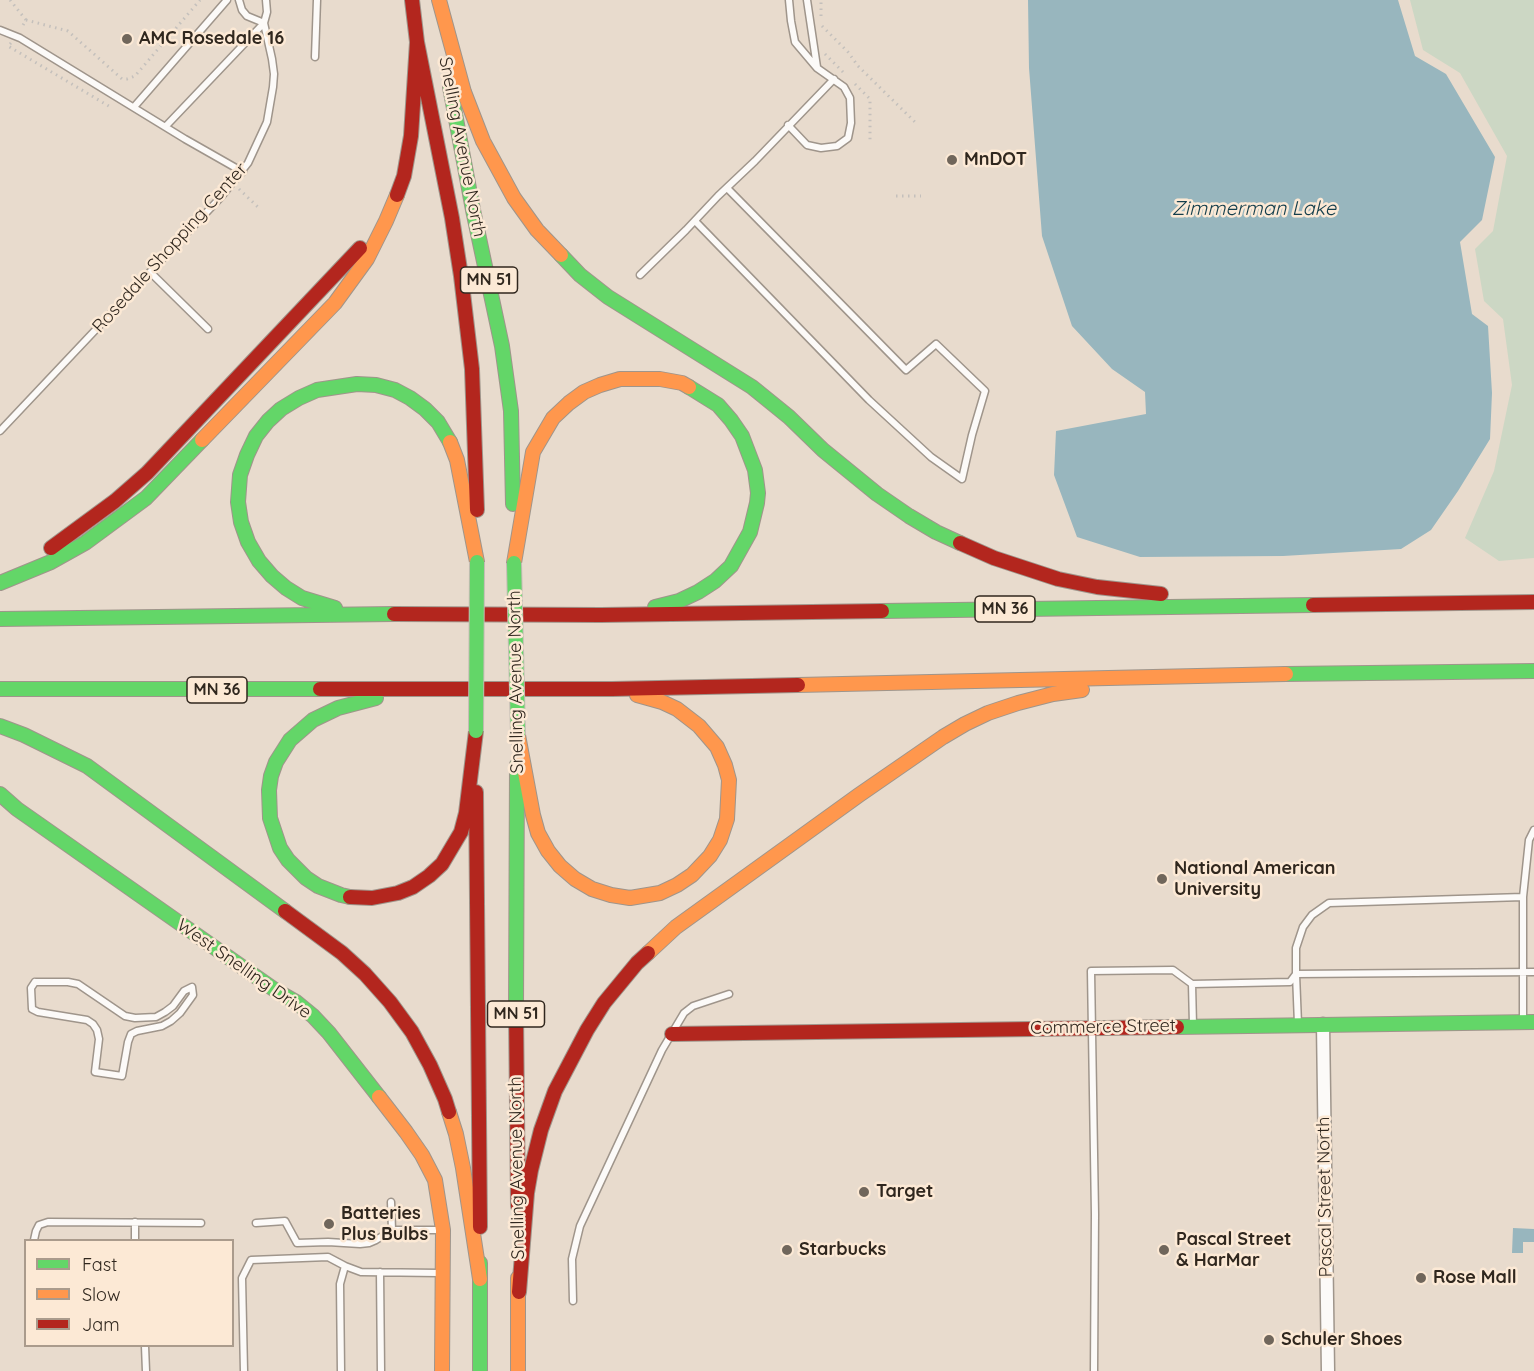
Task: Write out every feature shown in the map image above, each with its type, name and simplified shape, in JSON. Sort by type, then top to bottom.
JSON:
[{"type":"main road","name":"Snelling Avenue North","points":[[412,0],[417,42],[452,218],[472,369],[477,474],[476,731],[480,1371]]},
{"type":"main road","name":"Snelling Avenue North","points":[[438,0],[448,74],[506,368],[511,411],[518,735],[516,998],[518,1371]]},
{"type":"main road","points":[[438,0],[464,92],[483,141],[514,198],[558,254],[608,297],[752,387],[789,417],[849,472],[909,516],[946,537],[994,558],[1058,579],[1097,587],[1131,592],[1197,596],[1408,603]]},
{"type":"main road","points":[[0,583],[51,561],[85,543],[146,498],[335,303],[367,259],[386,221],[404,176],[411,136],[417,42]]},
{"type":"main road","points":[[0,578],[38,557],[78,529],[147,473],[386,221]]},
{"type":"main road","points":[[514,563],[533,452],[553,418],[569,403],[584,392],[620,379],[660,379],[681,383],[699,392],[718,405],[731,420],[749,452],[755,470],[758,493],[756,513],[750,532],[730,566],[715,581],[699,592],[679,601],[658,606],[602,615]]},
{"type":"main road","points":[[354,614],[302,598],[286,588],[259,561],[248,542],[241,522],[238,495],[240,475],[247,454],[256,436],[268,421],[298,398],[317,390],[339,386],[376,385],[394,390],[425,409],[449,438],[457,460],[477,562]]},
{"type":"main road","name":"MN 36","points":[[0,619],[354,614],[602,615],[1534,602]]},
{"type":"main road","name":"MN 36","points":[[0,689],[612,689],[1223,675],[1534,672]]},
{"type":"main road","points":[[519,1292],[531,1170],[541,1130],[555,1091],[586,1030],[604,1003],[619,984],[676,927],[921,752],[965,724],[988,713],[1053,694],[1223,675]]},
{"type":"main road","points":[[518,735],[538,833],[560,866],[575,879],[592,889],[611,895],[642,897],[660,893],[677,885],[692,875],[710,856],[720,840],[727,819],[729,797],[729,780],[725,765],[717,747],[705,732],[677,709],[662,702],[612,689]]},
{"type":"main road","points":[[434,690],[374,699],[338,708],[313,720],[290,740],[276,762],[271,776],[269,806],[280,848],[297,870],[328,891],[355,898],[372,898],[398,893],[413,887],[429,876],[442,864],[461,832],[466,813],[476,731]]},
{"type":"main road","points":[[0,726],[34,739],[87,766],[342,953],[390,1002],[412,1032],[445,1099],[456,1134],[463,1168],[480,1279]]},
{"type":"main road","name":"West Snelling Drive","points":[[0,794],[17,809],[313,1016],[329,1033],[406,1132],[435,1179],[443,1230],[442,1371]]},
{"type":"main road","name":"Commerce Street","points":[[672,1034],[1528,1022]]},
{"type":"street","name":"Pascal Street North","points":[[1323,1024],[1328,1371]]},
{"type":"lane","points":[[134,107],[227,0]]},
{"type":"lane","points":[[166,126],[264,23],[247,16],[238,0]]},
{"type":"lane","name":"Rosedale Shopping Center","points":[[0,431],[243,172],[263,131],[273,94],[271,51],[264,23],[267,12],[266,0]]},
{"type":"lane","points":[[315,57],[317,0]]},
{"type":"lane","points":[[788,125],[807,145],[821,148],[837,147],[848,138],[851,123],[850,98],[844,87],[817,68],[795,42],[790,21],[789,0]]},
{"type":"lane","points":[[807,0],[817,68]]},
{"type":"lane","points":[[0,30],[20,38],[243,172]]},
{"type":"lane","points":[[640,275],[834,79]]},
{"type":"lane","points":[[695,221],[869,400],[931,457],[962,479],[972,435],[986,391],[936,344],[906,370],[727,188]]},
{"type":"lane","points":[[150,272],[208,329]]},
{"type":"lane","points":[[1528,1022],[1523,973],[1523,897],[1529,840],[1534,830]]},
{"type":"lane","points":[[1298,1024],[1296,948],[1303,927],[1312,915],[1329,903],[1523,897]]},
{"type":"lane","points":[[1094,1371],[1095,1214],[1091,971],[1173,970],[1192,984],[1290,982],[1296,974]]},
{"type":"lane","points":[[1296,974],[1534,972]]},
{"type":"lane","points":[[35,982],[68,982],[78,984],[125,1016],[156,1017],[173,1006],[184,991],[192,987],[192,995],[171,1022],[131,1034],[122,1076],[95,1072],[99,1039],[93,1024],[87,1020],[38,1012],[32,1009],[31,1003],[31,988],[35,982]]},
{"type":"lane","points":[[1192,984],[1193,1026]]},
{"type":"lane","points":[[573,1301],[572,1259],[580,1226],[662,1050],[684,1013],[693,1006],[729,994]]},
{"type":"lane","points":[[391,1202],[392,1230]]},
{"type":"lane","points":[[256,1222],[285,1221],[297,1243],[360,1244],[376,1240],[392,1230],[443,1230]]},
{"type":"lane","points":[[135,1222],[135,1239]]},
{"type":"lane","points":[[34,1239],[36,1231],[43,1223],[201,1222]]},
{"type":"lane","points":[[328,1242],[328,1257]]},
{"type":"lane","points":[[244,1371],[242,1278],[250,1260],[328,1257],[361,1272],[443,1273]]},
{"type":"lane","points":[[341,1371],[340,1284],[345,1266]]},
{"type":"lane","points":[[380,1272],[381,1371]]},
{"type":"lane","points":[[145,1347],[146,1371]]},
{"type":"path","points":[[26,20],[68,31],[122,79],[127,79],[135,76],[200,0]]},
{"type":"path","points":[[821,0],[822,27],[917,124]]},
{"type":"path","points":[[896,196],[921,196]]},
{"type":"green space","points":[[1410,0],[1534,0],[1534,558],[1499,561],[1465,538],[1494,471],[1512,385],[1503,319],[1484,301],[1475,249],[1493,231],[1507,156],[1460,73],[1423,50]]},
{"type":"water","name":"Zimmerman Lake","points":[[1028,0],[1398,0],[1415,56],[1446,74],[1495,157],[1482,220],[1460,242],[1472,314],[1488,326],[1492,393],[1490,439],[1431,530],[1401,549],[1283,556],[1140,557],[1077,537],[1054,475],[1056,431],[1146,414],[1145,392],[1112,369],[1072,326],[1042,236],[1029,68]]},
{"type":"water","points":[[1513,1228],[1534,1229],[1534,1242],[1523,1242],[1523,1253],[1512,1253]]},
{"type":"traffic: fast","points":[[450,87],[502,346],[511,411],[513,504]]},
{"type":"traffic: fast","points":[[561,255],[580,275],[608,297],[752,387],[877,494],[936,532],[960,543]]},
{"type":"traffic: fast","points":[[335,608],[302,598],[286,588],[259,561],[248,542],[241,522],[238,502],[240,475],[256,436],[281,409],[299,398],[317,390],[357,384],[376,385],[395,390],[410,398],[438,422],[450,442]]},
{"type":"traffic: fast","points":[[655,607],[679,601],[698,592],[715,581],[731,566],[750,532],[757,503],[755,470],[742,436],[718,405],[689,387]]},
{"type":"traffic: fast","points":[[0,583],[51,562],[85,543],[146,498],[202,440]]},
{"type":"traffic: fast","points":[[476,731],[477,562]]},
{"type":"traffic: fast","points":[[514,563],[518,735]]},
{"type":"traffic: fast","points":[[882,611],[1313,605]]},
{"type":"traffic: fast","points":[[0,619],[394,614]]},
{"type":"traffic: fast","points":[[1286,674],[1534,671]]},
{"type":"traffic: fast","points":[[0,689],[320,689]]},
{"type":"traffic: fast","points":[[350,897],[318,886],[306,878],[288,860],[280,848],[270,818],[269,790],[276,762],[290,740],[313,720],[338,708],[376,698]]},
{"type":"traffic: fast","points":[[0,726],[24,735],[87,766],[285,911]]},
{"type":"traffic: fast","points":[[516,1010],[517,765]]},
{"type":"traffic: fast","points":[[0,794],[17,809],[275,990],[296,1002],[329,1033],[379,1097]]},
{"type":"traffic: fast","points":[[1177,1027],[1534,1022]]},
{"type":"traffic: fast","points":[[480,1263],[480,1371]]},
{"type":"traffic: slow","points":[[439,0],[464,92],[483,141],[514,198],[537,230],[561,255]]},
{"type":"traffic: slow","points":[[202,440],[335,303],[367,259],[397,195]]},
{"type":"traffic: slow","points":[[514,563],[533,452],[553,418],[584,392],[620,379],[660,379],[682,383],[689,387]]},
{"type":"traffic: slow","points":[[450,442],[457,460],[477,562]]},
{"type":"traffic: slow","points":[[798,685],[1286,674]]},
{"type":"traffic: slow","points":[[648,953],[676,927],[943,737],[988,713],[1053,694],[1082,690]]},
{"type":"traffic: slow","points":[[518,735],[538,833],[560,866],[575,879],[592,889],[611,895],[630,898],[660,893],[692,875],[710,856],[720,840],[727,819],[729,780],[717,747],[699,726],[677,709],[637,695]]},
{"type":"traffic: slow","points":[[379,1097],[422,1155],[435,1180],[443,1230],[442,1371]]},
{"type":"traffic: slow","points":[[449,1112],[463,1168],[480,1279]]},
{"type":"traffic: slow","points":[[518,1278],[518,1371]]},
{"type":"traffic: jam","points":[[412,0],[417,42],[452,218],[461,276],[472,369],[477,510]]},
{"type":"traffic: jam","points":[[397,195],[404,176],[411,136],[417,42]]},
{"type":"traffic: jam","points":[[51,548],[115,501],[147,473],[360,248]]},
{"type":"traffic: jam","points":[[960,543],[994,558],[1058,579],[1097,587],[1161,594]]},
{"type":"traffic: jam","points":[[1313,605],[1534,602]]},
{"type":"traffic: jam","points":[[394,614],[601,615],[882,611]]},
{"type":"traffic: jam","points":[[320,689],[612,689],[798,685]]},
{"type":"traffic: jam","points":[[350,897],[372,898],[398,893],[413,887],[442,864],[461,832],[466,813],[476,731]]},
{"type":"traffic: jam","points":[[476,792],[480,1227]]},
{"type":"traffic: jam","points":[[285,911],[342,953],[390,1002],[412,1032],[430,1065],[449,1112]]},
{"type":"traffic: jam","points":[[519,1292],[531,1170],[541,1130],[555,1091],[604,1003],[648,953]]},
{"type":"traffic: jam","points":[[516,1010],[518,1206]]},
{"type":"traffic: jam","points":[[672,1034],[1177,1027]]},
{"type":"place","name":"AMC Rosedale 16","points":[[127,39]]},
{"type":"place","name":"MnDOT","points":[[952,160]]},
{"type":"place","name":"National American University","points":[[1162,879]]},
{"type":"place","name":"Target","points":[[864,1192]]},
{"type":"place","name":"Batteries Plus Bulbs","points":[[329,1224]]},
{"type":"place","name":"Starbucks","points":[[787,1250]]},
{"type":"place","name":"Pascal Street & HarMar","points":[[1164,1250]]},
{"type":"place","name":"Rose Mall","points":[[1421,1278]]},
{"type":"place","name":"Schuler Shoes","points":[[1269,1340]]}]
